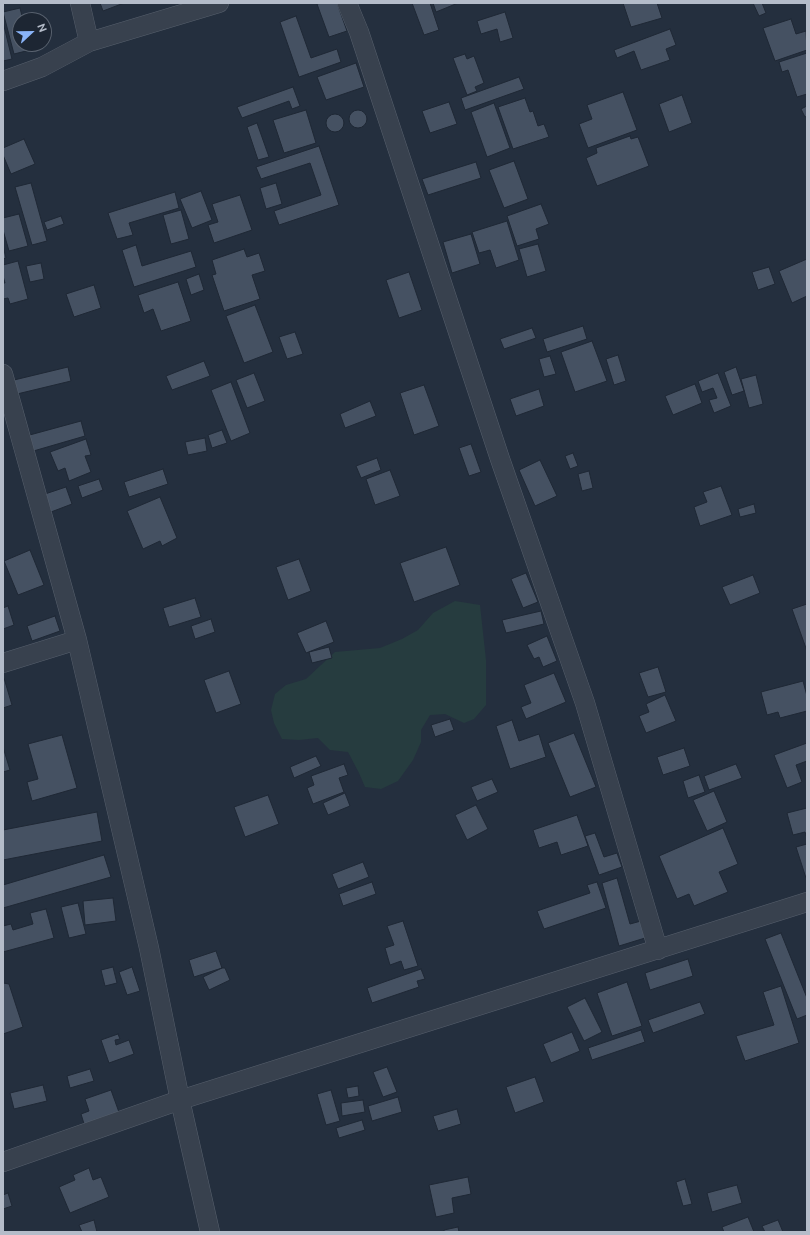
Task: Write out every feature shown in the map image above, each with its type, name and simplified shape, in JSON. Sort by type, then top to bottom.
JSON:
[{"type":"street","points":[[80,3],[90,42]]},
{"type":"street","points":[[3,81],[42,67],[90,42],[219,3]]},
{"type":"street","points":[[347,3],[359,32],[500,459],[585,702],[658,950]]},
{"type":"street","points":[[3,374],[77,640],[149,948],[180,1100],[210,1232]]},
{"type":"street","points":[[3,663],[77,640]]},
{"type":"street","points":[[3,1162],[180,1100],[807,902]]},
{"type":"green space","points":[[455,601],[480,605],[486,660],[486,705],[474,719],[464,723],[445,714],[430,715],[421,730],[421,742],[413,760],[398,781],[381,789],[365,787],[348,752],[330,750],[318,738],[299,740],[282,739],[274,723],[271,710],[275,694],[286,685],[306,679],[335,652],[380,648],[402,639],[418,630],[433,613]]},
{"type":"building","points":[[100,3],[124,3],[103,11]]},
{"type":"building","points":[[337,3],[347,31],[329,37],[317,4]]},
{"type":"building","points":[[412,3],[430,3],[439,30],[424,35]]},
{"type":"building","points":[[433,3],[458,3],[436,12]]},
{"type":"building","points":[[623,3],[657,3],[662,18],[631,27]]},
{"type":"building","points":[[753,3],[762,3],[766,13],[759,16]]},
{"type":"building","points":[[20,8],[21,12],[12,12],[12,46],[3,12]]},
{"type":"building","points":[[505,12],[513,38],[500,42],[497,29],[481,34],[477,21]]},
{"type":"building","points":[[296,16],[311,58],[337,49],[341,62],[299,77],[280,22]]},
{"type":"building","points":[[791,19],[796,34],[806,31],[807,50],[775,61],[763,28]]},
{"type":"building","points":[[3,22],[12,59],[3,61]]},
{"type":"building","points":[[670,29],[676,45],[666,49],[670,60],[641,70],[634,51],[617,58],[614,50]]},
{"type":"building","points":[[807,53],[807,94],[797,97],[788,70],[782,72],[779,62]]},
{"type":"building","points":[[465,54],[467,59],[474,56],[484,83],[475,87],[477,91],[467,95],[453,58]]},
{"type":"building","points":[[356,63],[364,87],[326,100],[317,77]]},
{"type":"building","points":[[519,77],[524,89],[465,110],[461,98]]},
{"type":"building","points":[[293,87],[300,106],[292,109],[289,101],[242,118],[237,107]]},
{"type":"building","points":[[623,92],[637,130],[588,148],[579,124],[592,119],[587,105]]},
{"type":"building","points":[[682,95],[692,123],[669,132],[659,104]]},
{"type":"building","points":[[525,98],[530,112],[533,111],[538,126],[544,124],[549,137],[513,149],[498,107]]},
{"type":"building","points":[[449,102],[457,124],[430,133],[422,111]]},
{"type":"building","points":[[494,103],[510,148],[487,157],[471,112]]},
{"type":"building","points":[[807,106],[807,116],[805,117],[801,109]]},
{"type":"building","points":[[306,110],[316,143],[284,153],[273,120]]},
{"type":"building","points":[[358,110],[364,113],[367,119],[364,125],[358,128],[352,125],[349,119],[352,113]]},
{"type":"building","points":[[335,114],[341,117],[344,123],[341,129],[335,132],[329,129],[326,123],[329,117]]},
{"type":"building","points":[[257,123],[269,157],[258,160],[247,127]]},
{"type":"building","points":[[630,136],[631,139],[638,137],[649,166],[597,186],[586,158],[597,153],[596,148]]},
{"type":"building","points":[[24,139],[35,164],[11,174],[3,155],[3,148]]},
{"type":"building","points":[[319,146],[339,205],[279,225],[274,211],[321,195],[310,163],[261,179],[256,167]]},
{"type":"building","points":[[514,161],[528,199],[504,208],[489,170]]},
{"type":"building","points":[[476,162],[481,178],[428,195],[422,179]]},
{"type":"building","points":[[31,183],[47,241],[32,245],[15,187]]},
{"type":"building","points":[[276,183],[282,204],[266,209],[260,188]]},
{"type":"building","points":[[201,191],[212,220],[192,228],[180,199]]},
{"type":"building","points":[[175,192],[179,208],[129,223],[133,235],[117,239],[108,213]]},
{"type":"building","points":[[240,195],[252,230],[214,243],[208,225],[218,222],[212,204]]},
{"type":"building","points":[[541,204],[549,224],[536,229],[539,239],[517,246],[507,216]]},
{"type":"building","points":[[181,210],[189,239],[171,244],[163,215]]},
{"type":"building","points":[[19,214],[28,246],[9,251],[3,230],[3,218]]},
{"type":"building","points":[[61,216],[64,224],[47,230],[44,222]]},
{"type":"building","points":[[507,221],[519,260],[496,268],[490,250],[479,253],[472,232]]},
{"type":"building","points":[[471,234],[480,264],[452,273],[443,242]]},
{"type":"building","points":[[538,244],[546,271],[527,277],[519,249]]},
{"type":"building","points":[[136,245],[142,266],[191,251],[196,267],[134,287],[122,250]]},
{"type":"building","points":[[3,246],[6,258],[3,259]]},
{"type":"building","points":[[244,249],[247,257],[259,253],[265,271],[252,275],[260,299],[224,311],[212,275],[216,274],[212,260]]},
{"type":"building","points":[[807,259],[807,296],[792,303],[779,271]]},
{"type":"building","points":[[18,261],[28,299],[10,304],[8,298],[3,299],[3,283],[5,283],[3,276],[3,265]]},
{"type":"building","points":[[41,263],[44,279],[30,282],[26,266]]},
{"type":"building","points":[[769,267],[775,284],[758,290],[752,272]]},
{"type":"building","points":[[409,272],[422,310],[399,318],[386,280]]},
{"type":"building","points":[[199,274],[204,290],[191,295],[186,279]]},
{"type":"building","points":[[178,282],[191,321],[161,331],[153,309],[144,313],[138,295]]},
{"type":"building","points":[[94,285],[101,308],[74,317],[66,294]]},
{"type":"building","points":[[255,305],[273,352],[244,363],[226,316]]},
{"type":"building","points":[[583,326],[587,339],[547,352],[543,339]]},
{"type":"building","points":[[532,328],[536,338],[504,349],[500,339]]},
{"type":"building","points":[[295,332],[303,354],[287,359],[279,337]]},
{"type":"building","points":[[592,341],[607,381],[575,392],[561,352]]},
{"type":"building","points":[[618,355],[626,381],[614,385],[606,359]]},
{"type":"building","points":[[550,356],[556,374],[544,377],[539,359]]},
{"type":"building","points":[[204,361],[210,376],[172,390],[166,376]]},
{"type":"building","points":[[68,367],[71,381],[17,394],[14,380]]},
{"type":"building","points":[[736,367],[744,391],[732,395],[724,372]]},
{"type":"building","points":[[254,373],[265,401],[247,408],[236,380]]},
{"type":"building","points":[[718,373],[731,406],[714,413],[709,400],[717,398],[713,388],[702,392],[698,381]]},
{"type":"building","points":[[756,375],[763,404],[749,408],[741,379]]},
{"type":"building","points":[[231,382],[250,433],[231,441],[211,390]]},
{"type":"building","points":[[695,384],[702,403],[673,415],[665,396]]},
{"type":"building","points":[[424,385],[439,426],[414,435],[400,393]]},
{"type":"building","points":[[539,389],[544,406],[516,416],[510,399]]},
{"type":"building","points":[[370,401],[376,416],[345,428],[340,414]]},
{"type":"building","points":[[81,421],[85,436],[30,452],[26,436]]},
{"type":"building","points":[[222,430],[227,443],[212,448],[208,435]]},
{"type":"building","points":[[205,438],[207,451],[188,455],[185,442]]},
{"type":"building","points":[[86,439],[91,455],[85,456],[91,472],[69,481],[65,468],[58,471],[50,452]]},
{"type":"building","points":[[471,444],[481,472],[469,476],[459,448]]},
{"type":"building","points":[[573,453],[578,466],[570,469],[565,456]]},
{"type":"building","points":[[377,458],[381,470],[361,478],[356,466]]},
{"type":"building","points":[[540,460],[557,496],[535,506],[519,470]]},
{"type":"building","points":[[163,469],[168,484],[129,497],[124,482]]},
{"type":"building","points":[[390,470],[400,496],[375,505],[366,479]]},
{"type":"building","points":[[589,471],[593,488],[582,491],[578,474]]},
{"type":"building","points":[[99,479],[103,490],[82,498],[78,486]]},
{"type":"building","points":[[721,486],[732,515],[700,526],[694,507],[707,502],[703,492]]},
{"type":"building","points":[[66,487],[72,504],[51,512],[45,494]]},
{"type":"building","points":[[160,497],[177,538],[162,546],[160,541],[143,549],[127,511]]},
{"type":"building","points":[[754,504],[756,513],[740,517],[738,509]]},
{"type":"building","points":[[446,547],[460,585],[414,602],[400,563]]},
{"type":"building","points":[[30,550],[44,585],[18,595],[4,561]]},
{"type":"building","points":[[299,559],[311,591],[288,600],[276,567]]},
{"type":"building","points":[[526,573],[538,602],[523,608],[511,579]]},
{"type":"building","points":[[753,575],[760,593],[730,605],[722,587]]},
{"type":"building","points":[[195,598],[201,617],[169,627],[163,608]]},
{"type":"building","points":[[807,604],[807,651],[792,609]]},
{"type":"building","points":[[8,606],[14,625],[3,629],[3,608]]},
{"type":"building","points":[[541,611],[544,624],[506,633],[502,620]]},
{"type":"building","points":[[55,616],[60,631],[32,641],[27,626]]},
{"type":"building","points":[[211,619],[215,632],[195,639],[191,626]]},
{"type":"building","points":[[326,621],[334,642],[306,653],[297,633]]},
{"type":"building","points":[[547,636],[557,661],[543,667],[539,657],[534,659],[527,645]]},
{"type":"building","points":[[329,647],[332,658],[312,663],[309,652]]},
{"type":"building","points":[[658,667],[666,692],[648,697],[639,673]]},
{"type":"building","points":[[229,671],[241,704],[216,713],[204,680]]},
{"type":"building","points":[[554,673],[566,702],[526,719],[521,707],[531,703],[524,685]]},
{"type":"building","points":[[3,678],[12,705],[3,708]]},
{"type":"building","points":[[803,681],[807,696],[807,711],[780,718],[778,712],[767,715],[761,692]]},
{"type":"building","points":[[665,695],[676,721],[646,733],[639,716],[649,712],[646,704]]},
{"type":"building","points":[[450,719],[454,730],[435,737],[431,725]]},
{"type":"building","points":[[512,720],[519,741],[539,734],[546,757],[510,769],[496,726]]},
{"type":"building","points":[[574,733],[596,787],[570,797],[548,743]]},
{"type":"building","points":[[62,735],[77,788],[32,801],[27,782],[38,779],[28,744]]},
{"type":"building","points":[[807,743],[807,761],[796,765],[802,782],[787,788],[774,755]]},
{"type":"building","points":[[3,747],[10,770],[3,772]]},
{"type":"building","points":[[684,748],[690,766],[663,775],[657,757]]},
{"type":"building","points":[[316,756],[321,766],[294,778],[290,767]]},
{"type":"building","points":[[344,764],[348,775],[339,778],[344,792],[313,804],[307,788],[314,785],[311,776]]},
{"type":"building","points":[[736,764],[742,778],[709,790],[704,776]]},
{"type":"building","points":[[699,775],[705,792],[688,798],[683,781]]},
{"type":"building","points":[[492,779],[498,792],[477,801],[471,787]]},
{"type":"building","points":[[714,791],[727,822],[707,831],[693,800]]},
{"type":"building","points":[[345,793],[350,806],[328,815],[323,803]]},
{"type":"building","points":[[268,795],[279,824],[245,837],[234,807]]},
{"type":"building","points":[[476,805],[488,829],[467,840],[455,815]]},
{"type":"building","points":[[807,808],[807,838],[805,832],[793,835],[787,813]]},
{"type":"building","points":[[97,812],[102,841],[3,860],[3,830]]},
{"type":"building","points":[[577,815],[588,846],[561,855],[557,842],[539,848],[533,830]]},
{"type":"building","points":[[723,828],[738,864],[719,872],[728,892],[694,906],[689,894],[677,899],[659,856]]},
{"type":"building","points":[[595,833],[604,857],[617,853],[622,867],[599,875],[585,836]]},
{"type":"building","points":[[807,844],[807,878],[806,878],[796,847]]},
{"type":"building","points":[[104,855],[111,877],[3,908],[3,885]]},
{"type":"building","points":[[363,862],[369,877],[338,889],[332,874]]},
{"type":"building","points":[[617,878],[630,924],[641,921],[645,938],[619,946],[602,883]]},
{"type":"building","points":[[372,882],[376,894],[343,906],[339,894]]},
{"type":"building","points":[[597,882],[606,908],[544,929],[537,911],[590,893],[587,885]]},
{"type":"building","points":[[113,898],[116,921],[85,925],[83,901]]},
{"type":"building","points":[[78,903],[86,934],[69,938],[61,907]]},
{"type":"building","points":[[46,909],[54,938],[3,952],[3,926],[11,924],[13,930],[33,924],[30,913]]},
{"type":"building","points":[[403,921],[418,966],[404,970],[401,961],[390,965],[385,948],[394,945],[387,926]]},
{"type":"building","points":[[781,933],[807,998],[807,1015],[797,1019],[765,939]]},
{"type":"building","points":[[216,951],[222,968],[194,977],[189,960]]},
{"type":"building","points":[[688,959],[693,976],[650,990],[645,973]]},
{"type":"building","points":[[113,967],[117,983],[105,986],[101,970]]},
{"type":"building","points":[[132,967],[140,991],[127,995],[119,972]]},
{"type":"building","points":[[225,968],[230,980],[209,990],[203,977]]},
{"type":"building","points":[[421,969],[425,979],[417,981],[419,987],[372,1003],[367,988]]},
{"type":"building","points":[[627,982],[642,1026],[612,1036],[597,993]]},
{"type":"building","points":[[3,983],[9,984],[23,1027],[3,1034]]},
{"type":"building","points":[[781,986],[799,1043],[745,1061],[736,1036],[774,1025],[763,992]]},
{"type":"building","points":[[585,998],[602,1032],[584,1041],[567,1007]]},
{"type":"building","points":[[700,1002],[705,1014],[653,1033],[648,1020]]},
{"type":"building","points":[[641,1030],[645,1042],[592,1060],[588,1048]]},
{"type":"building","points":[[572,1032],[580,1051],[551,1063],[543,1044]]},
{"type":"building","points":[[118,1034],[120,1039],[115,1040],[116,1045],[129,1040],[134,1054],[109,1063],[101,1040]]},
{"type":"building","points":[[387,1067],[397,1092],[383,1097],[373,1072]]},
{"type":"building","points":[[90,1069],[94,1081],[70,1088],[67,1076]]},
{"type":"building","points":[[535,1077],[544,1102],[515,1113],[506,1087]]},
{"type":"building","points":[[43,1085],[47,1101],[14,1109],[10,1093]]},
{"type":"building","points":[[358,1086],[359,1096],[348,1098],[346,1088]]},
{"type":"building","points":[[111,1090],[120,1115],[85,1127],[81,1114],[89,1111],[85,1099]]},
{"type":"building","points":[[331,1090],[340,1121],[326,1125],[317,1094]]},
{"type":"building","points":[[398,1097],[402,1112],[372,1121],[368,1106]]},
{"type":"building","points":[[363,1100],[365,1112],[342,1116],[341,1103]]},
{"type":"building","points":[[457,1109],[461,1124],[438,1131],[433,1116]]},
{"type":"building","points":[[362,1120],[365,1130],[339,1138],[336,1128]]},
{"type":"building","points":[[89,1168],[93,1180],[101,1177],[109,1197],[70,1213],[59,1187],[75,1180],[73,1175]]},
{"type":"building","points":[[468,1177],[471,1194],[452,1198],[454,1213],[436,1217],[429,1185]]},
{"type":"building","points":[[685,1179],[692,1204],[683,1206],[676,1182]]},
{"type":"building","points":[[737,1185],[742,1203],[712,1212],[707,1193]]},
{"type":"building","points":[[8,1193],[12,1206],[3,1209],[3,1195]]},
{"type":"building","points":[[748,1217],[754,1232],[724,1232],[722,1227]]},
{"type":"building","points":[[94,1220],[97,1232],[82,1232],[79,1225]]},
{"type":"building","points":[[778,1220],[783,1232],[765,1232],[762,1226]]},
{"type":"building","points":[[458,1227],[459,1232],[444,1232],[444,1230]]}]
